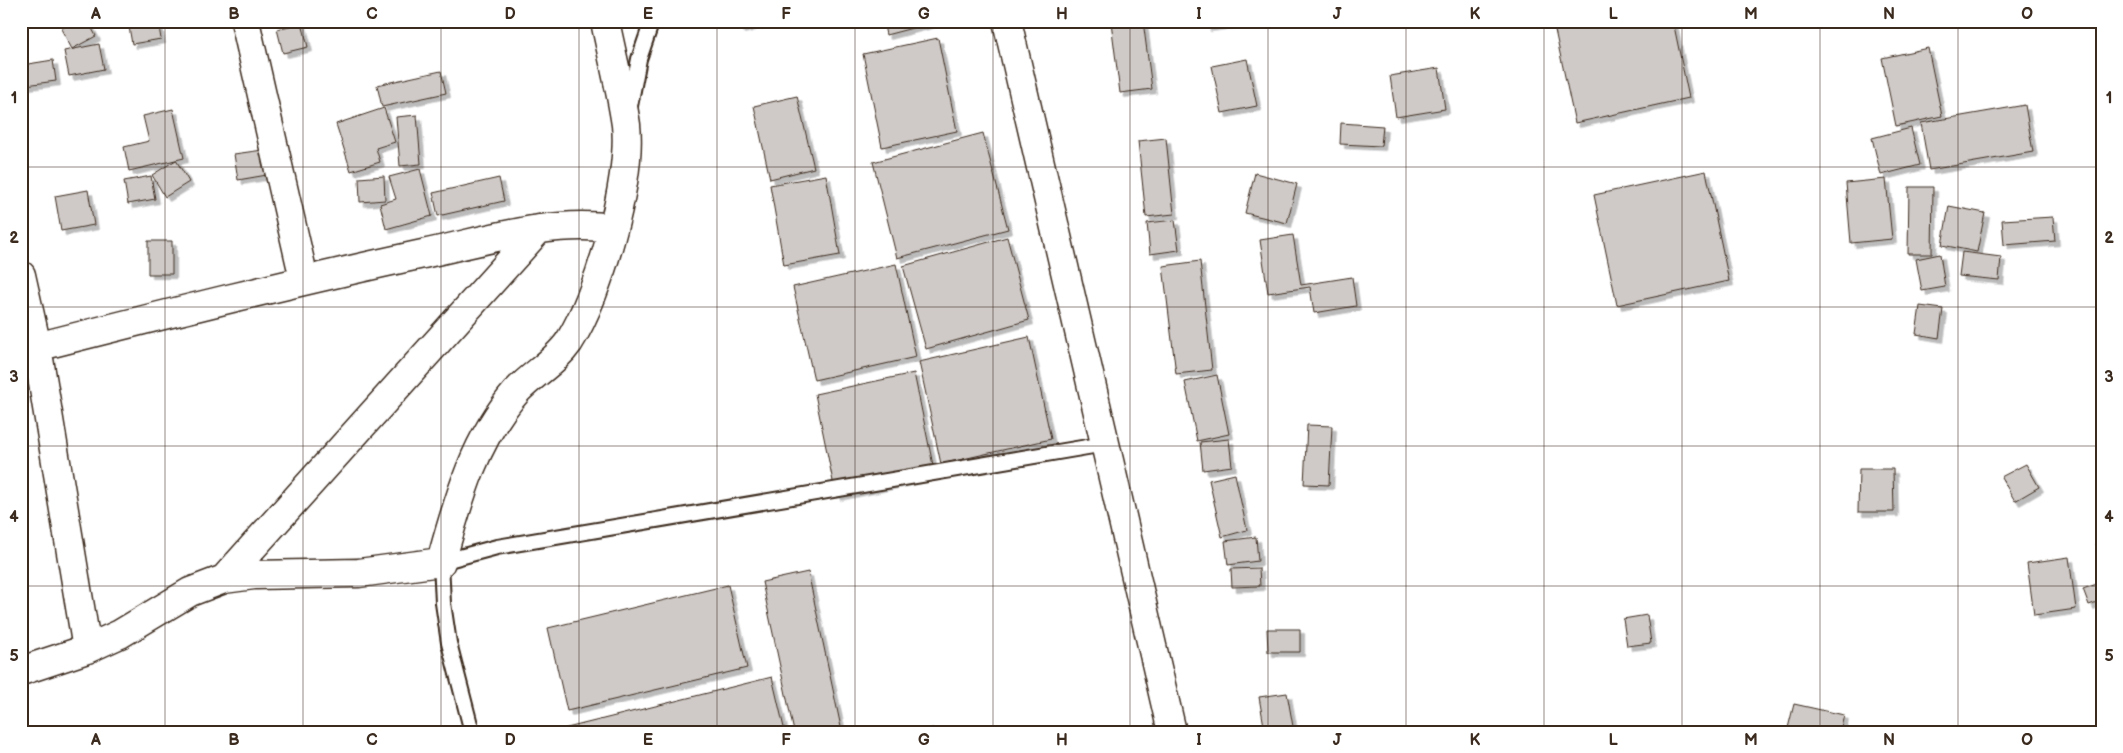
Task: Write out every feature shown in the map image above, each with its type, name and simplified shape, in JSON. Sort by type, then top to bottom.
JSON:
[{"type":"street","points":[[245,21],[304,279]]},
{"type":"street","points":[[21,670],[87,649],[120,634],[190,592],[224,579],[254,575],[359,573],[442,562],[466,480],[478,448],[495,421],[518,391],[556,358],[579,325],[591,298],[613,228],[621,192],[626,126],[605,21]]},
{"type":"street","points":[[1007,21],[1172,732]]},
{"type":"street","points":[[29,349],[304,279],[539,229],[588,225],[613,228]]},
{"type":"street","points":[[224,579],[539,229]]},
{"type":"street","points":[[21,275],[29,349],[87,649]]},
{"type":"lane","points":[[626,126],[639,59],[652,21]]},
{"type":"lane","points":[[472,732],[448,643],[443,603],[442,562],[496,547],[1105,444]]},
{"type":"building","points":[[74,21],[88,21],[96,36],[72,49],[61,29]]},
{"type":"building","points":[[128,21],[158,21],[161,39],[132,44]]},
{"type":"building","points":[[738,21],[768,21],[740,29]]},
{"type":"building","points":[[883,21],[939,21],[886,35]]},
{"type":"building","points":[[1143,21],[1152,89],[1120,93],[1111,22]]},
{"type":"building","points":[[1205,21],[1235,21],[1235,23],[1206,27]]},
{"type":"building","points":[[1553,21],[1673,21],[1689,98],[1575,123]]},
{"type":"building","points":[[302,23],[308,47],[283,53],[277,29]]},
{"type":"building","points":[[938,38],[957,131],[882,147],[863,54]]},
{"type":"building","points":[[99,44],[104,69],[69,76],[64,51]]},
{"type":"building","points":[[1928,48],[1942,116],[1896,126],[1882,58]]},
{"type":"building","points":[[1247,59],[1257,106],[1222,113],[1212,66]]},
{"type":"building","points":[[53,60],[56,81],[26,85],[22,65]]},
{"type":"building","points":[[1439,68],[1445,109],[1396,117],[1390,76]]},
{"type":"building","points":[[441,71],[446,93],[382,107],[377,85]]},
{"type":"building","points":[[797,96],[814,168],[770,179],[754,106]]},
{"type":"building","points":[[2025,105],[2033,152],[1929,170],[1921,123]]},
{"type":"building","points":[[384,108],[395,142],[376,148],[380,162],[351,171],[336,124]]},
{"type":"building","points":[[173,109],[184,158],[129,171],[124,147],[149,141],[143,116]]},
{"type":"building","points":[[417,115],[421,164],[400,166],[396,117]]},
{"type":"building","points":[[1341,123],[1383,126],[1381,146],[1340,144]]},
{"type":"building","points":[[2102,126],[2102,152],[2099,152]]},
{"type":"building","points":[[1911,128],[1920,165],[1881,175],[1872,138]]},
{"type":"building","points":[[983,133],[1008,229],[897,258],[873,162]]},
{"type":"building","points":[[1166,138],[1174,214],[1146,217],[1138,141]]},
{"type":"building","points":[[263,150],[267,175],[238,180],[234,154]]},
{"type":"building","points":[[176,160],[189,182],[165,197],[152,175]]},
{"type":"building","points":[[420,169],[432,216],[386,229],[380,204],[396,199],[389,177]]},
{"type":"building","points":[[1706,171],[1729,281],[1617,305],[1594,195]]},
{"type":"building","points":[[1255,173],[1297,184],[1287,223],[1245,213]]},
{"type":"building","points":[[826,175],[840,255],[784,265],[770,185]]},
{"type":"building","points":[[151,176],[155,199],[128,204],[124,181]]},
{"type":"building","points":[[384,176],[385,200],[360,202],[359,178]]},
{"type":"building","points":[[499,178],[504,201],[438,216],[433,193]]},
{"type":"building","points":[[1886,179],[1892,239],[1851,243],[1846,183]]},
{"type":"building","points":[[1909,187],[1933,187],[1932,254],[1908,254]]},
{"type":"building","points":[[88,190],[94,225],[61,231],[55,196]]},
{"type":"building","points":[[1949,206],[1985,213],[1977,252],[1942,245]]},
{"type":"building","points":[[2053,217],[2055,241],[2004,245],[2002,220]]},
{"type":"building","points":[[1175,220],[1179,250],[1150,254],[1147,223]]},
{"type":"building","points":[[1293,235],[1301,285],[1352,277],[1356,306],[1314,313],[1310,287],[1268,293],[1260,240]]},
{"type":"building","points":[[1007,237],[1029,320],[926,349],[903,266]]},
{"type":"building","points":[[148,241],[172,241],[172,274],[148,274]]},
{"type":"building","points":[[1962,252],[2001,257],[1999,280],[1959,276]]},
{"type":"building","points":[[1940,254],[1945,287],[1922,291],[1916,259]]},
{"type":"building","points":[[1200,261],[1212,370],[1176,374],[1163,266]]},
{"type":"building","points":[[896,264],[916,357],[814,380],[793,287]]},
{"type":"building","points":[[1920,306],[1943,309],[1939,338],[1916,334]]},
{"type":"building","points":[[1029,337],[1051,439],[941,464],[919,362]]},
{"type":"building","points":[[914,373],[935,475],[836,496],[815,394]]},
{"type":"building","points":[[1217,375],[1229,434],[1197,441],[1185,382]]},
{"type":"building","points":[[1307,425],[1332,426],[1329,485],[1304,484]]},
{"type":"building","points":[[1229,439],[1232,466],[1203,470],[1200,442]]},
{"type":"building","points":[[2026,464],[2039,487],[2015,501],[2001,477]]},
{"type":"building","points":[[1859,469],[1893,469],[1894,512],[1858,512]]},
{"type":"building","points":[[1235,474],[1247,530],[1222,537],[1209,480]]},
{"type":"building","points":[[1256,537],[1258,561],[1228,565],[1225,541]]},
{"type":"building","points":[[2102,541],[2102,561],[2096,544]]},
{"type":"building","points":[[2069,557],[2076,609],[2034,615],[2027,563]]},
{"type":"building","points":[[1259,568],[1260,586],[1232,587],[1231,569]]},
{"type":"building","points":[[808,572],[842,732],[794,732],[762,582]]},
{"type":"building","points":[[2102,582],[2102,600],[2089,605],[2083,589]]},
{"type":"building","points":[[728,585],[747,668],[567,711],[548,628]]},
{"type":"building","points":[[1647,615],[1651,643],[1627,646],[1623,619]]},
{"type":"building","points":[[1267,629],[1300,629],[1300,652],[1268,652]]},
{"type":"building","points":[[772,677],[785,732],[563,732],[563,729]]},
{"type":"building","points":[[1287,693],[1294,732],[1265,732],[1259,697]]},
{"type":"building","points":[[1794,704],[1844,715],[1840,732],[1787,732]]},
{"type":"building","points":[[933,728],[934,732],[915,732]]}]
